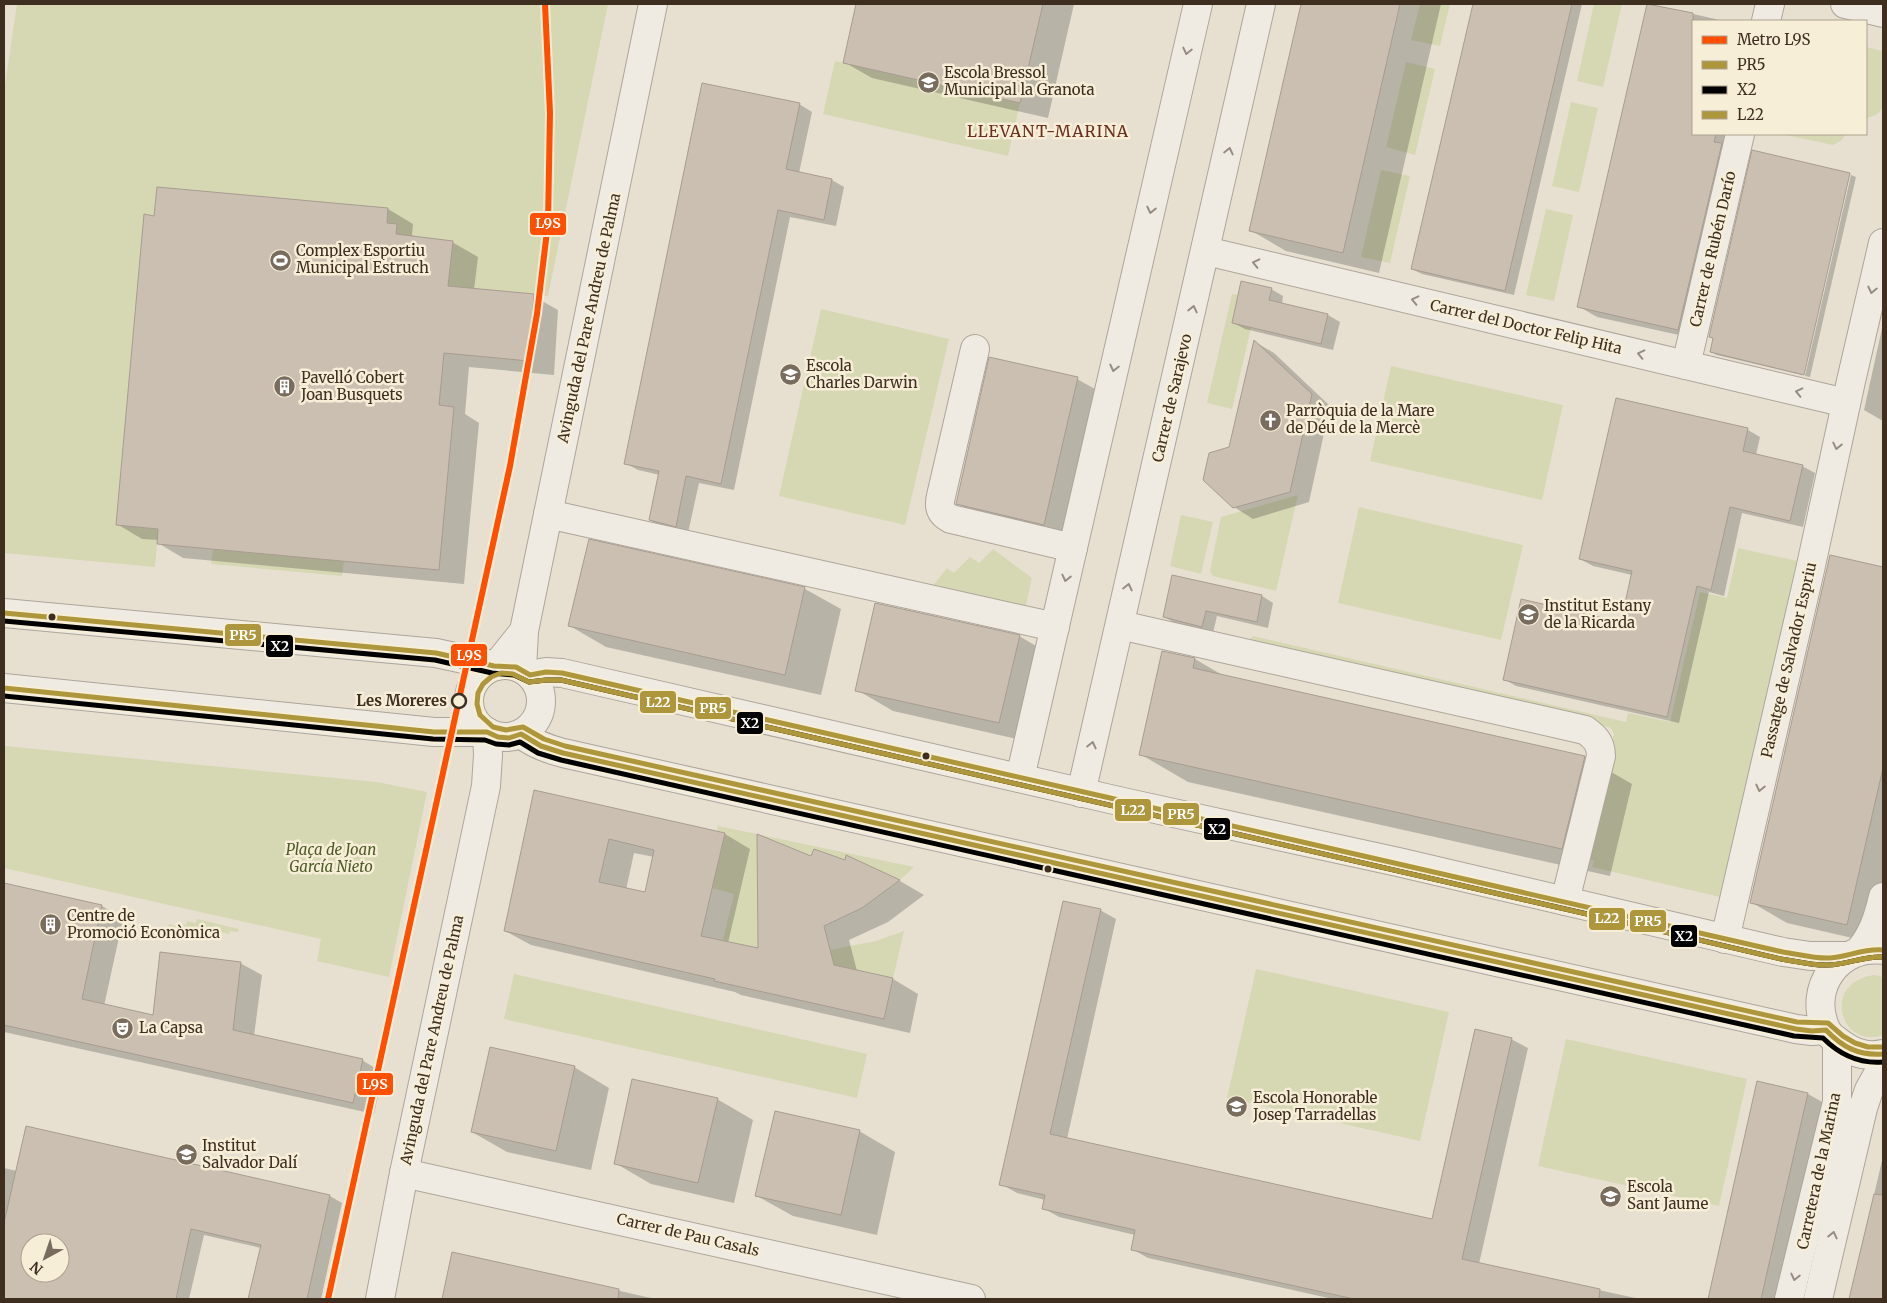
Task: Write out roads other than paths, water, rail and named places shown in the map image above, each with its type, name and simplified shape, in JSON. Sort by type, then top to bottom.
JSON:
[{"type":"street","name":"Avinguda del Pare Andreu de Palma","points":[[526,672],[524,631],[653,4]]},
{"type":"street","points":[[1020,778],[1198,4]]},
{"type":"street","name":"Carrer de Sarajevo","points":[[1082,793],[1261,4]]},
{"type":"street","points":[[1766,20],[1770,4]]},
{"type":"street","points":[[1845,4],[1883,13]]},
{"type":"street","name":"Carrer de Rubén Darío","points":[[1686,365],[1740,135]]},
{"type":"street","name":"Passatge de Salvador Espriu","points":[[1726,939],[1883,243]]},
{"type":"street","name":"Carrer del Doctor Felip Hita","points":[[1206,250],[1686,365],[1848,392]]},
{"type":"street","points":[[974,349],[940,496],[940,508],[944,515],[951,519],[1073,548]]},
{"type":"street","points":[[548,514],[1055,627]]},
{"type":"street","points":[[4,613],[436,653],[496,666],[508,665],[526,672],[562,673],[1082,793],[1398,862],[1726,939],[1810,956],[1863,952],[1877,922],[1883,896]]},
{"type":"street","points":[[1120,625],[1585,730],[1599,744],[1601,756],[1566,901]]},
{"type":"street","name":"Avinguda del Pare Andreu de Palma","points":[[496,666],[524,631]]},
{"type":"street","points":[[496,666],[480,675],[470,690],[471,714],[478,725],[545,749],[1787,1027],[1832,1035],[1849,1049],[1862,1054],[1883,1054]]},
{"type":"street","points":[[4,688],[434,732],[506,735],[530,728],[537,719],[540,710],[541,696],[537,684],[526,672]]},
{"type":"street","name":"Avinguda del Pare Andreu de Palma","points":[[380,1299],[404,1173],[487,782],[506,735]]},
{"type":"street","name":"Carretera de la Marina","points":[[1790,1299],[1837,1102],[1838,1068],[1832,1035],[1820,1003],[1822,989],[1827,976],[1835,965],[1863,952]]},
{"type":"street","name":"Carretera de la Marina","points":[[1818,1299],[1863,1108],[1869,1090],[1883,1065]]},
{"type":"street","name":"Carrer de Pau Casals","points":[[404,1173],[972,1299]]},
{"type":"metro line","name":"L9S","points":[[328,1299],[510,466],[537,314],[548,223],[550,113],[545,4]]},
{"type":"place","name":"Escola Bressol Municipal la Granota","points":[[928,82]]},
{"type":"place","name":"Complex Esportiu Municipal Estruch","points":[[280,260]]},
{"type":"place","name":"Escola Charles Darwin","points":[[790,375]]},
{"type":"place","name":"Pavelló Cobert Joan Busquets","points":[[285,387]]},
{"type":"place","name":"Parròquia de la Mare de Déu de la Mercè","points":[[1270,420]]},
{"type":"place","name":"Institut Estany de la Ricarda","points":[[1528,615]]},
{"type":"place","name":"Les Moreres","points":[[459,701]]},
{"type":"place","name":"Centre de Promoció Econòmica","points":[[51,925]]},
{"type":"place","name":"La Capsa","points":[[123,1028]]},
{"type":"place","name":"Escola Honorable Josep Tarradellas","points":[[1237,1107]]},
{"type":"place","name":"Institut Salvador Dalí","points":[[186,1155]]},
{"type":"place","name":"Escola Sant Jaume","points":[[1611,1196]]},
{"type":"district","name":"LLEVANT-MARINA","points":[[1048,131]]},
{"type":"park label","name":"Plaça de Joan García Nieto","points":[[331,858]]}]
